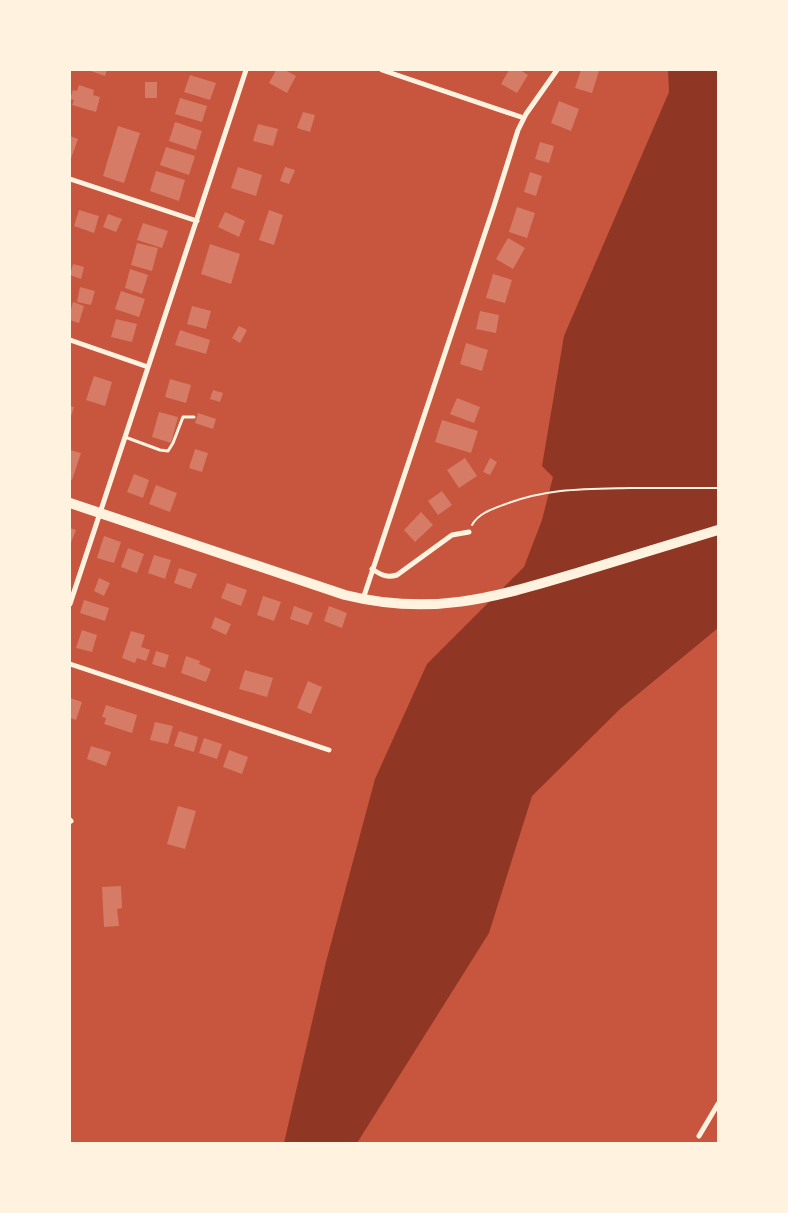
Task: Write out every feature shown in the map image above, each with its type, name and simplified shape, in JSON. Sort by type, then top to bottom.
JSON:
[{"type":"main road","points":[[70,503],[363,599],[393,604],[446,604],[500,596],[718,530]]},
{"type":"street","points":[[70,604],[246,70]]},
{"type":"street","points":[[382,70],[524,118]]},
{"type":"street","points":[[363,599],[518,130],[524,118],[557,70]]},
{"type":"street","points":[[70,179],[197,221]]},
{"type":"street","points":[[70,340],[148,366]]},
{"type":"street","points":[[372,569],[381,575],[390,577],[397,575],[452,535],[469,532]]},
{"type":"street","points":[[70,664],[329,750]]},
{"type":"street","points":[[699,1136],[718,1104]]},
{"type":"lane","points":[[125,437],[160,450],[168,451],[183,418],[194,417]]},
{"type":"path","points":[[469,532],[476,518],[508,503],[543,493],[568,489],[718,488]]},
{"type":"shaded area","points":[[668,70],[718,70],[718,628],[620,709],[532,796],[489,933],[357,1143],[284,1143],[326,962],[375,779],[427,664],[524,567],[542,520],[553,477],[542,466],[564,336],[669,92]]},
{"type":"building","points":[[88,70],[107,70],[105,76]]},
{"type":"building","points":[[276,70],[285,70],[296,76],[287,93],[269,83]]},
{"type":"building","points":[[509,70],[520,70],[528,75],[517,93],[501,84]]},
{"type":"building","points":[[581,70],[599,71],[592,93],[575,88]]},
{"type":"building","points":[[190,75],[216,83],[210,100],[184,92]]},
{"type":"building","points":[[145,82],[157,82],[157,98],[145,98]]},
{"type":"building","points":[[79,85],[94,90],[93,95],[100,97],[96,112],[72,105],[74,100],[70,99],[73,90],[77,91]]},
{"type":"building","points":[[180,98],[207,106],[202,122],[175,114]]},
{"type":"building","points":[[559,101],[579,109],[571,131],[551,123]]},
{"type":"building","points":[[303,112],[315,115],[310,132],[297,128]]},
{"type":"building","points":[[175,122],[202,131],[196,150],[169,141]]},
{"type":"building","points":[[258,124],[278,129],[273,146],[253,141]]},
{"type":"building","points":[[118,126],[140,133],[124,183],[103,176]]},
{"type":"building","points":[[70,136],[78,139],[70,161]]},
{"type":"building","points":[[540,142],[554,146],[549,163],[535,159]]},
{"type":"building","points":[[166,147],[195,156],[189,175],[160,165]]},
{"type":"building","points":[[238,167],[262,175],[256,196],[231,188]]},
{"type":"building","points":[[285,167],[295,170],[289,184],[280,181]]},
{"type":"building","points":[[156,171],[185,180],[179,201],[150,191]]},
{"type":"building","points":[[530,172],[542,176],[536,196],[524,192]]},
{"type":"building","points":[[517,207],[535,213],[527,238],[509,232]]},
{"type":"building","points":[[79,210],[99,216],[94,233],[74,226]]},
{"type":"building","points":[[269,210],[283,215],[274,245],[259,240]]},
{"type":"building","points":[[225,212],[245,221],[239,237],[218,227]]},
{"type":"building","points":[[108,214],[122,219],[116,232],[103,227]]},
{"type":"building","points":[[143,223],[168,231],[162,248],[137,240]]},
{"type":"building","points":[[508,238],[525,248],[513,269],[496,259]]},
{"type":"building","points":[[137,243],[158,248],[152,271],[131,265]]},
{"type":"building","points":[[210,244],[240,254],[231,284],[201,274]]},
{"type":"building","points":[[73,264],[84,267],[81,279],[70,275]]},
{"type":"building","points":[[130,269],[148,275],[142,294],[125,288]]},
{"type":"building","points":[[493,274],[512,280],[505,303],[486,298]]},
{"type":"building","points":[[80,287],[95,291],[91,305],[77,302]]},
{"type":"building","points":[[121,291],[145,299],[139,317],[115,309]]},
{"type":"building","points":[[73,302],[84,306],[79,323],[70,320]]},
{"type":"building","points":[[192,306],[211,311],[206,329],[187,324]]},
{"type":"building","points":[[480,311],[499,315],[496,333],[476,329]]},
{"type":"building","points":[[116,319],[137,324],[132,342],[111,337]]},
{"type":"building","points":[[239,326],[247,330],[240,343],[232,338]]},
{"type":"building","points":[[180,330],[210,340],[206,354],[175,345]]},
{"type":"building","points":[[466,343],[488,350],[482,371],[460,364]]},
{"type":"building","points":[[94,376],[112,382],[105,406],[86,400]]},
{"type":"building","points":[[170,379],[191,385],[186,403],[165,397]]},
{"type":"building","points":[[213,390],[223,393],[220,402],[210,399]]},
{"type":"building","points":[[457,398],[480,407],[474,423],[450,414]]},
{"type":"building","points":[[70,406],[74,407],[70,419]]},
{"type":"building","points":[[159,412],[178,417],[171,443],[152,437]]},
{"type":"building","points":[[198,413],[216,419],[213,429],[195,423]]},
{"type":"building","points":[[442,420],[478,431],[471,453],[435,442]]},
{"type":"building","points":[[195,449],[208,453],[202,472],[189,468]]},
{"type":"building","points":[[70,450],[81,453],[72,480],[70,479]]},
{"type":"building","points":[[465,458],[477,476],[459,488],[447,470]]},
{"type":"building","points":[[490,458],[497,462],[490,475],[483,472]]},
{"type":"building","points":[[134,474],[149,480],[143,498],[127,492]]},
{"type":"building","points":[[156,485],[177,493],[170,512],[149,504]]},
{"type":"building","points":[[442,491],[452,505],[438,515],[428,501]]},
{"type":"building","points":[[421,512],[433,525],[415,542],[404,530]]},
{"type":"building","points":[[70,528],[76,530],[70,545]]},
{"type":"building","points":[[104,536],[121,542],[114,563],[97,558]]},
{"type":"building","points":[[128,548],[144,554],[137,573],[121,567]]},
{"type":"building","points":[[154,555],[171,560],[165,579],[148,573]]},
{"type":"building","points":[[179,568],[197,574],[191,589],[174,583]]},
{"type":"building","points":[[99,578],[110,583],[104,596],[94,591]]},
{"type":"building","points":[[227,583],[247,590],[241,606],[221,598]]},
{"type":"building","points":[[263,596],[281,602],[274,621],[257,615]]},
{"type":"building","points":[[84,600],[109,608],[105,621],[80,613]]},
{"type":"building","points":[[294,606],[313,613],[308,625],[290,619]]},
{"type":"building","points":[[329,606],[347,613],[342,628],[324,621]]},
{"type":"building","points":[[215,617],[231,624],[226,635],[211,628]]},
{"type":"building","points":[[82,630],[97,635],[92,652],[76,648]]},
{"type":"building","points":[[131,631],[145,635],[141,647],[150,650],[146,661],[137,658],[135,663],[122,658]]},
{"type":"building","points":[[156,651],[169,655],[165,668],[152,664]]},
{"type":"building","points":[[186,656],[200,661],[199,664],[211,669],[206,682],[181,673]]},
{"type":"building","points":[[245,670],[273,678],[267,697],[239,689]]},
{"type":"building","points":[[308,681],[322,687],[311,714],[297,708]]},
{"type":"building","points":[[70,698],[82,702],[76,720],[70,718]]},
{"type":"building","points":[[106,705],[137,715],[132,733],[104,724],[106,718],[102,717]]},
{"type":"building","points":[[155,722],[173,726],[168,744],[150,740]]},
{"type":"building","points":[[179,731],[198,737],[194,752],[174,746]]},
{"type":"building","points":[[204,738],[222,744],[217,759],[199,753]]},
{"type":"building","points":[[91,746],[111,752],[106,766],[87,759]]},
{"type":"building","points":[[229,750],[248,757],[242,774],[223,767]]},
{"type":"building","points":[[178,806],[196,811],[185,849],[167,844]]},
{"type":"building","points":[[121,886],[122,908],[117,909],[119,926],[104,927],[102,887]]}]
